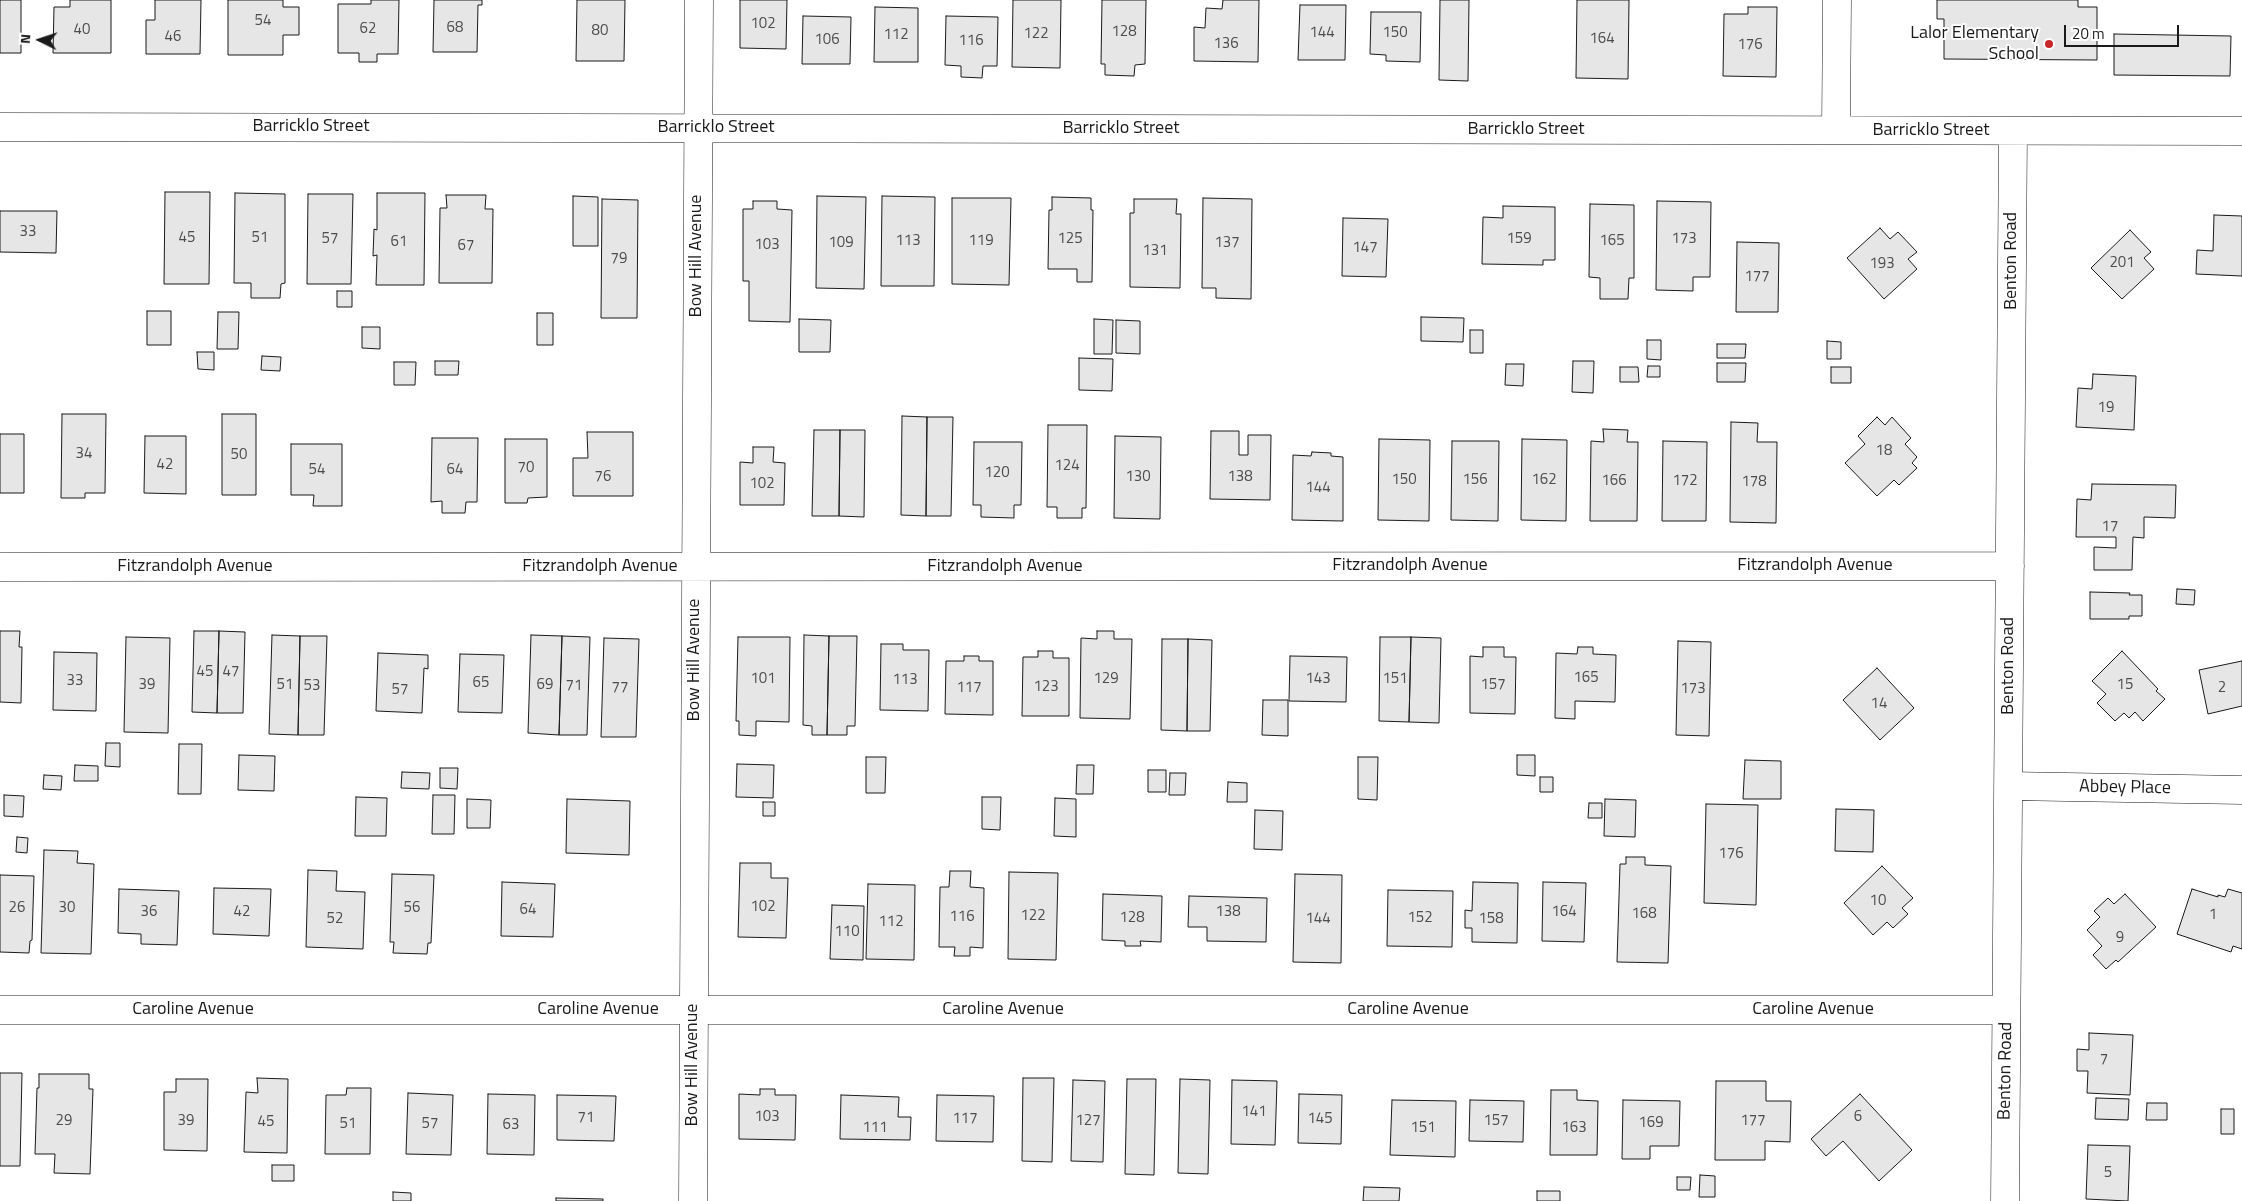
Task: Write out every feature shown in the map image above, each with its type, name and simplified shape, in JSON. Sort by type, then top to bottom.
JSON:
[{"type":"street","name":"Bow Hill Avenue","points":[[693,1201],[699,0]]},
{"type":"street","points":[[1836,130],[1837,0]]},
{"type":"street","name":"Barricklo Street","points":[[0,127],[2242,132]]},
{"type":"street","name":"Benton Road","points":[[2005,1201],[2013,131]]},
{"type":"street","name":"Fitzrandolph Avenue","points":[[0,567],[2010,566]]},
{"type":"street","name":"Abbey Place","points":[[2008,786],[2242,790]]},
{"type":"street","name":"Caroline Avenue","points":[[0,1010],[2006,1010]]},
{"type":"building","points":[[0,0],[21,0],[21,53],[0,53]]},
{"type":"building","points":[[70,0],[111,0],[111,53],[53,53],[54,7],[70,7]]},
{"type":"building","points":[[155,0],[201,0],[200,54],[146,54],[146,20],[155,20]]},
{"type":"building","points":[[228,0],[283,0],[283,7],[299,7],[299,35],[283,35],[283,55],[228,55]]},
{"type":"building","points":[[371,0],[399,0],[398,54],[377,54],[377,62],[359,62],[359,53],[338,53],[338,4],[371,4]]},
{"type":"building","points":[[434,0],[482,0],[482,5],[478,5],[477,52],[433,52]]},
{"type":"building","points":[[577,0],[625,0],[624,61],[576,61]]},
{"type":"building","points":[[740,0],[787,0],[786,49],[740,48]]},
{"type":"building","points":[[1013,0],[1061,0],[1060,68],[1012,67]]},
{"type":"building","points":[[1102,0],[1146,0],[1145,64],[1135,65],[1134,76],[1105,75],[1105,64],[1101,64]]},
{"type":"building","points":[[1223,0],[1259,0],[1258,62],[1194,61],[1194,27],[1205,28],[1206,8],[1222,9]]},
{"type":"building","points":[[1440,0],[1469,0],[1468,81],[1439,80]]},
{"type":"building","points":[[1577,0],[1629,0],[1628,79],[1576,78]]},
{"type":"building","points":[[1937,0],[2078,0],[2078,7],[2097,7],[2097,60],[1944,59],[1944,19],[1937,19]]},
{"type":"building","points":[[1300,5],[1346,5],[1345,60],[1298,60]]},
{"type":"building","points":[[875,7],[918,8],[918,62],[874,62]]},
{"type":"building","points":[[1748,7],[1777,7],[1776,77],[1723,76],[1724,14],[1748,14]]},
{"type":"building","points":[[1371,12],[1421,12],[1420,62],[1386,61],[1386,55],[1370,54]]},
{"type":"building","points":[[803,16],[851,17],[850,64],[802,64]]},
{"type":"building","points":[[946,16],[998,17],[997,66],[983,66],[982,78],[961,77],[961,66],[945,65]]},
{"type":"building","points":[[2114,34],[2231,36],[2230,76],[2114,75]]},
{"type":"building","points":[[165,192],[210,192],[209,284],[164,284]]},
{"type":"building","points":[[235,193],[285,194],[285,283],[281,284],[280,298],[251,298],[251,283],[234,283]]},
{"type":"building","points":[[377,193],[425,193],[424,285],[376,285],[377,255],[373,256],[374,229],[377,230]]},
{"type":"building","points":[[308,194],[353,194],[351,284],[307,284]]},
{"type":"building","points":[[446,195],[486,195],[485,209],[493,209],[492,283],[439,283],[440,208],[447,208]]},
{"type":"building","points":[[573,196],[598,197],[598,246],[573,246]]},
{"type":"building","points":[[817,196],[866,197],[864,289],[816,288]]},
{"type":"building","points":[[882,196],[935,197],[934,286],[881,286]]},
{"type":"building","points":[[1052,197],[1091,198],[1091,210],[1093,210],[1092,282],[1077,282],[1077,269],[1048,269],[1049,210],[1052,210]]},
{"type":"building","points":[[952,198],[1011,198],[1009,285],[952,284]]},
{"type":"building","points":[[1203,198],[1252,199],[1251,299],[1216,298],[1216,288],[1202,288]]},
{"type":"building","points":[[602,199],[638,200],[637,318],[601,318]]},
{"type":"building","points":[[1134,199],[1177,199],[1176,214],[1181,214],[1180,288],[1130,287],[1130,213],[1134,213]]},
{"type":"building","points":[[753,201],[777,201],[777,209],[792,210],[790,322],[749,321],[749,281],[743,281],[743,209],[753,209]]},
{"type":"building","points":[[1657,201],[1711,202],[1710,277],[1693,277],[1693,291],[1656,290]]},
{"type":"building","points":[[1590,204],[1634,205],[1634,278],[1629,278],[1628,299],[1600,299],[1600,278],[1589,277]]},
{"type":"building","points":[[1503,206],[1555,207],[1555,260],[1543,260],[1543,265],[1482,264],[1483,217],[1503,218]]},
{"type":"building","points":[[0,211],[57,211],[56,253],[0,252]]},
{"type":"building","points":[[2214,215],[2242,216],[2242,276],[2196,274],[2197,250],[2213,251]]},
{"type":"building","points":[[1343,218],[1388,219],[1386,277],[1342,276]]},
{"type":"building","points":[[1880,228],[1890,239],[1898,232],[1917,252],[1908,259],[1917,269],[1884,299],[1847,258]]},
{"type":"building","points":[[2130,230],[2151,252],[2144,258],[2154,269],[2122,299],[2091,268]]},
{"type":"building","points":[[1737,242],[1779,243],[1778,312],[1736,312]]},
{"type":"building","points":[[337,291],[352,291],[352,307],[337,307]]},
{"type":"building","points":[[147,311],[171,311],[171,345],[147,345]]},
{"type":"building","points":[[218,312],[239,312],[238,349],[217,349]]},
{"type":"building","points":[[537,313],[553,313],[553,345],[537,345]]},
{"type":"building","points":[[1421,317],[1464,318],[1463,342],[1421,341]]},
{"type":"building","points":[[799,319],[831,320],[830,352],[799,352]]},
{"type":"building","points":[[1094,319],[1113,320],[1112,354],[1094,354]]},
{"type":"building","points":[[1116,320],[1140,321],[1140,354],[1116,353]]},
{"type":"building","points":[[362,327],[380,327],[380,349],[362,348]]},
{"type":"building","points":[[1470,330],[1483,330],[1483,353],[1470,353]]},
{"type":"building","points":[[1647,340],[1661,340],[1661,360],[1647,359]]},
{"type":"building","points":[[1827,341],[1841,342],[1841,359],[1827,359]]},
{"type":"building","points":[[1717,344],[1746,344],[1745,358],[1717,358]]},
{"type":"building","points":[[197,352],[214,352],[214,370],[198,369]]},
{"type":"building","points":[[262,356],[281,357],[280,371],[261,370]]},
{"type":"building","points":[[1079,358],[1113,359],[1112,391],[1079,390]]},
{"type":"building","points":[[435,361],[459,361],[458,375],[435,375]]},
{"type":"building","points":[[1573,361],[1594,361],[1593,393],[1572,392]]},
{"type":"building","points":[[394,362],[416,362],[415,385],[394,385]]},
{"type":"building","points":[[1717,363],[1746,363],[1745,382],[1717,382]]},
{"type":"building","points":[[1506,364],[1524,364],[1523,386],[1505,385]]},
{"type":"building","points":[[1648,366],[1660,366],[1660,377],[1647,377]]},
{"type":"building","points":[[1620,367],[1638,367],[1639,382],[1620,382]]},
{"type":"building","points":[[1831,367],[1851,367],[1851,383],[1831,383]]},
{"type":"building","points":[[2093,374],[2136,376],[2134,430],[2076,427],[2078,388],[2092,389]]},
{"type":"building","points":[[62,414],[106,414],[105,493],[85,493],[85,498],[61,498]]},
{"type":"building","points":[[222,414],[256,414],[256,495],[222,495]]},
{"type":"building","points":[[902,416],[927,417],[926,516],[901,515]]},
{"type":"building","points":[[927,417],[953,417],[951,516],[926,516]]},
{"type":"building","points":[[1877,417],[1885,425],[1892,417],[1911,438],[1905,444],[1917,457],[1912,463],[1917,468],[1899,485],[1894,480],[1877,496],[1845,463],[1865,444],[1858,436]]},
{"type":"building","points":[[1731,422],[1758,423],[1757,442],[1777,442],[1776,523],[1730,522]]},
{"type":"building","points":[[1048,425],[1087,425],[1086,508],[1082,508],[1082,518],[1057,518],[1057,507],[1047,507]]},
{"type":"building","points":[[1603,429],[1628,430],[1627,442],[1638,442],[1637,521],[1590,521],[1591,441],[1604,442]]},
{"type":"building","points":[[814,430],[840,430],[839,516],[812,516]]},
{"type":"building","points":[[840,430],[865,430],[864,517],[839,516]]},
{"type":"building","points":[[1211,431],[1239,431],[1239,455],[1248,455],[1248,435],[1271,435],[1270,500],[1210,499]]},
{"type":"building","points":[[587,432],[633,432],[633,496],[573,496],[573,458],[588,458]]},
{"type":"building","points":[[0,434],[24,434],[24,493],[0,493]]},
{"type":"building","points":[[145,436],[186,436],[186,494],[144,493]]},
{"type":"building","points":[[1115,436],[1161,437],[1160,519],[1114,518]]},
{"type":"building","points":[[432,438],[478,438],[477,502],[466,502],[465,513],[442,513],[442,501],[431,502]]},
{"type":"building","points":[[505,439],[547,439],[547,497],[528,498],[527,503],[505,503]]},
{"type":"building","points":[[1379,439],[1430,440],[1429,521],[1378,520]]},
{"type":"building","points":[[1522,439],[1567,440],[1566,521],[1521,520]]},
{"type":"building","points":[[1452,441],[1499,441],[1498,521],[1451,520]]},
{"type":"building","points":[[1663,441],[1707,442],[1706,521],[1662,521]]},
{"type":"building","points":[[974,442],[1022,442],[1021,505],[1014,505],[1014,518],[981,517],[981,505],[973,505]]},
{"type":"building","points":[[291,444],[342,444],[342,506],[313,506],[314,495],[291,495]]},
{"type":"building","points":[[753,447],[774,447],[773,462],[785,463],[784,505],[740,505],[740,462],[753,463]]},
{"type":"building","points":[[1312,452],[1331,453],[1331,456],[1343,457],[1343,521],[1292,520],[1293,455],[1311,456]]},
{"type":"building","points":[[2092,484],[2176,485],[2175,518],[2144,517],[2144,538],[2133,537],[2132,570],[2094,570],[2094,547],[2116,548],[2116,537],[2076,537],[2077,499],[2091,500]]},
{"type":"building","points":[[2177,589],[2195,590],[2194,605],[2176,604]]},
{"type":"building","points":[[2090,592],[2142,595],[2142,616],[2129,616],[2129,619],[2090,619]]},
{"type":"building","points":[[0,631],[20,631],[19,647],[22,647],[21,703],[0,702]]},
{"type":"building","points":[[194,631],[219,631],[217,713],[192,712]]},
{"type":"building","points":[[219,631],[245,632],[243,713],[217,713]]},
{"type":"building","points":[[1097,631],[1114,631],[1114,639],[1132,639],[1130,719],[1080,718],[1081,638],[1097,639]]},
{"type":"building","points":[[272,635],[300,636],[298,735],[269,734]]},
{"type":"building","points":[[531,635],[562,636],[559,735],[528,733]]},
{"type":"building","points":[[804,635],[829,636],[827,735],[812,735],[812,726],[803,725]]},
{"type":"building","points":[[300,636],[327,636],[324,735],[298,735]]},
{"type":"building","points":[[562,636],[590,637],[587,735],[559,735]]},
{"type":"building","points":[[829,636],[857,636],[855,726],[847,726],[847,735],[827,735]]},
{"type":"building","points":[[126,637],[170,638],[168,733],[124,732]]},
{"type":"building","points":[[738,637],[790,637],[789,722],[756,721],[756,736],[739,735],[739,721],[736,721]]},
{"type":"building","points":[[1380,637],[1411,637],[1409,722],[1379,721]]},
{"type":"building","points":[[1411,637],[1441,638],[1439,723],[1409,722]]},
{"type":"building","points":[[604,638],[639,639],[636,737],[601,737]]},
{"type":"building","points":[[1162,639],[1188,639],[1187,731],[1161,730]]},
{"type":"building","points":[[1188,639],[1212,640],[1210,731],[1187,731]]},
{"type":"building","points":[[1678,641],[1711,642],[1709,736],[1676,735]]},
{"type":"building","points":[[881,644],[903,644],[903,650],[929,650],[928,711],[880,710]]},
{"type":"building","points":[[1483,647],[1504,647],[1504,657],[1516,657],[1515,714],[1470,713],[1470,656],[1483,657]]},
{"type":"building","points":[[1578,647],[1593,647],[1593,654],[1616,655],[1615,702],[1575,701],[1575,719],[1555,718],[1556,653],[1577,654]]},
{"type":"building","points":[[1038,651],[1053,651],[1053,658],[1069,658],[1069,716],[1022,716],[1023,657],[1038,657]]},
{"type":"building","points":[[2122,651],[2165,699],[2143,721],[2135,712],[2129,718],[2124,713],[2115,721],[2097,703],[2106,694],[2092,681]]},
{"type":"building","points":[[54,652],[97,653],[96,711],[53,710]]},
{"type":"building","points":[[378,653],[428,655],[428,669],[424,668],[422,713],[376,711]]},
{"type":"building","points":[[460,654],[504,655],[502,713],[458,712]]},
{"type":"building","points":[[964,656],[979,656],[979,661],[993,661],[993,715],[945,714],[946,661],[964,661]]},
{"type":"building","points":[[1290,656],[1347,657],[1346,702],[1289,701]]},
{"type":"building","points":[[2242,661],[2242,706],[2208,714],[2199,670]]},
{"type":"building","points":[[1877,668],[1914,708],[1880,740],[1843,700]]},
{"type":"building","points":[[1263,700],[1288,700],[1288,736],[1262,735]]},
{"type":"building","points":[[106,743],[120,743],[120,767],[105,766]]},
{"type":"building","points":[[179,744],[202,744],[201,794],[178,794]]},
{"type":"building","points":[[239,755],[275,756],[274,791],[238,790]]},
{"type":"building","points":[[1517,755],[1535,755],[1535,776],[1517,775]]},
{"type":"building","points":[[866,757],[886,757],[885,793],[866,793]]},
{"type":"building","points":[[1358,757],[1378,757],[1377,800],[1358,799]]},
{"type":"building","points":[[1745,760],[1781,761],[1781,799],[1743,799]]},
{"type":"building","points":[[737,764],[774,765],[773,798],[736,797]]},
{"type":"building","points":[[75,765],[98,766],[98,781],[74,781]]},
{"type":"building","points":[[1077,765],[1094,765],[1093,794],[1076,794]]},
{"type":"building","points":[[440,768],[458,768],[457,789],[440,788]]},
{"type":"building","points":[[1148,770],[1166,770],[1166,792],[1148,792]]},
{"type":"building","points":[[402,772],[430,773],[429,789],[401,788]]},
{"type":"building","points":[[1170,773],[1186,773],[1185,795],[1169,795]]},
{"type":"building","points":[[44,775],[62,776],[61,790],[43,789]]},
{"type":"building","points":[[1540,777],[1553,777],[1553,792],[1540,792]]},
{"type":"building","points":[[1228,782],[1247,783],[1247,802],[1227,802]]},
{"type":"building","points":[[4,795],[24,796],[23,817],[4,816]]},
{"type":"building","points":[[433,795],[455,795],[454,834],[432,834]]},
{"type":"building","points":[[356,797],[387,798],[386,836],[355,836]]},
{"type":"building","points":[[982,797],[1001,797],[1000,830],[982,829]]},
{"type":"building","points":[[1055,798],[1076,799],[1076,837],[1054,836]]},
{"type":"building","points":[[467,799],[491,800],[490,828],[467,828]]},
{"type":"building","points":[[567,799],[630,801],[629,855],[566,853]]},
{"type":"building","points":[[1605,799],[1636,800],[1635,837],[1604,836]]},
{"type":"building","points":[[763,802],[775,802],[775,816],[763,816]]},
{"type":"building","points":[[1589,803],[1602,803],[1602,818],[1588,818]]},
{"type":"building","points":[[1706,804],[1758,805],[1756,905],[1704,903]]},
{"type":"building","points":[[1836,809],[1874,810],[1873,852],[1835,851]]},
{"type":"building","points":[[1255,810],[1283,811],[1282,850],[1254,849]]},
{"type":"building","points":[[17,837],[28,838],[27,853],[16,852]]},
{"type":"building","points":[[44,850],[78,851],[77,863],[94,864],[91,954],[41,953]]},
{"type":"building","points":[[1626,857],[1645,857],[1645,865],[1671,866],[1668,963],[1617,962],[1620,864],[1626,864]]},
{"type":"building","points":[[740,863],[771,863],[771,878],[788,878],[786,938],[738,937]]},
{"type":"building","points":[[1882,866],[1913,898],[1902,908],[1908,914],[1893,928],[1887,922],[1873,935],[1844,903]]},
{"type":"building","points":[[308,870],[337,871],[336,891],[365,892],[363,949],[306,947]]},
{"type":"building","points":[[950,871],[971,871],[970,887],[984,888],[983,948],[970,947],[970,956],[954,956],[955,947],[939,947],[940,887],[949,887]]},
{"type":"building","points":[[1009,872],[1058,873],[1056,960],[1008,959]]},
{"type":"building","points":[[392,874],[434,875],[431,943],[428,943],[427,954],[393,953],[394,942],[390,942]]},
{"type":"building","points":[[1295,874],[1342,875],[1341,963],[1293,962]]},
{"type":"building","points":[[0,875],[34,876],[32,940],[30,941],[29,953],[0,952]]},
{"type":"building","points":[[502,882],[555,884],[553,937],[501,936]]},
{"type":"building","points":[[1473,882],[1518,883],[1517,943],[1472,942],[1472,928],[1465,928],[1465,910],[1472,911]]},
{"type":"building","points":[[1543,882],[1586,883],[1584,942],[1542,941]]},
{"type":"building","points":[[868,884],[915,885],[914,960],[866,959]]},
{"type":"building","points":[[214,888],[271,889],[269,936],[213,934]]},
{"type":"building","points":[[119,889],[179,891],[177,945],[141,944],[141,934],[118,933]]},
{"type":"building","points":[[2192,889],[2218,897],[2218,895],[2225,897],[2228,889],[2242,893],[2242,949],[2233,946],[2231,952],[2177,934]]},
{"type":"building","points":[[1388,890],[1453,891],[1452,947],[1387,946]]},
{"type":"building","points":[[1103,894],[1162,896],[1161,942],[1140,941],[1141,946],[1125,946],[1125,941],[1102,940]]},
{"type":"building","points":[[2125,894],[2156,927],[2118,962],[2116,960],[2106,969],[2093,955],[2102,946],[2087,930],[2100,917],[2094,911],[2108,898],[2114,904]]},
{"type":"building","points":[[1189,896],[1267,898],[1266,942],[1207,941],[1207,927],[1188,927]]},
{"type":"building","points":[[832,905],[864,906],[863,960],[830,959]]},
{"type":"building","points":[[2089,1033],[2133,1035],[2130,1095],[2087,1093],[2088,1071],[2077,1071],[2077,1049],[2089,1050]]},
{"type":"building","points":[[0,1073],[22,1073],[20,1166],[0,1166]]},
{"type":"building","points":[[39,1074],[89,1074],[89,1089],[93,1089],[90,1174],[54,1173],[55,1154],[35,1154]]},
{"type":"building","points":[[257,1078],[288,1079],[287,1153],[244,1152],[246,1092],[258,1093]]},
{"type":"building","points":[[1023,1078],[1054,1078],[1052,1162],[1022,1161]]},
{"type":"building","points":[[176,1079],[208,1079],[207,1151],[164,1150],[164,1092],[176,1092]]},
{"type":"building","points":[[1127,1079],[1156,1079],[1154,1175],[1125,1174]]},
{"type":"building","points":[[1180,1079],[1210,1080],[1208,1174],[1178,1173]]},
{"type":"building","points":[[1073,1080],[1105,1081],[1103,1162],[1071,1161]]},
{"type":"building","points":[[1232,1080],[1277,1081],[1275,1145],[1231,1144]]},
{"type":"building","points":[[1716,1081],[1766,1081],[1766,1101],[1791,1101],[1790,1142],[1765,1141],[1765,1160],[1715,1160]]},
{"type":"building","points":[[347,1088],[371,1088],[370,1154],[325,1154],[326,1095],[346,1095]]},
{"type":"building","points":[[760,1089],[775,1089],[775,1095],[796,1095],[795,1140],[739,1139],[739,1094],[760,1095]]},
{"type":"building","points":[[1551,1090],[1577,1090],[1577,1100],[1598,1101],[1597,1155],[1550,1155]]},
{"type":"building","points":[[408,1093],[453,1095],[451,1155],[406,1154]]},
{"type":"building","points":[[488,1094],[535,1095],[534,1155],[487,1154]]},
{"type":"building","points":[[1299,1094],[1342,1095],[1341,1144],[1298,1143]]},
{"type":"building","points":[[1860,1094],[1912,1150],[1879,1181],[1843,1141],[1826,1156],[1811,1139]]},
{"type":"building","points":[[557,1095],[616,1096],[614,1141],[557,1140]]},
{"type":"building","points":[[841,1095],[899,1097],[898,1117],[911,1117],[910,1140],[840,1139]]},
{"type":"building","points":[[937,1095],[994,1096],[993,1142],[936,1141]]},
{"type":"building","points":[[2096,1098],[2129,1099],[2128,1120],[2095,1119]]},
{"type":"building","points":[[1392,1100],[1456,1101],[1455,1157],[1390,1155]]},
{"type":"building","points":[[1470,1100],[1524,1101],[1523,1142],[1469,1141]]},
{"type":"building","points":[[1623,1100],[1680,1101],[1679,1146],[1650,1146],[1650,1159],[1622,1159]]},
{"type":"building","points":[[2147,1103],[2167,1103],[2167,1120],[2146,1120]]},
{"type":"building","points":[[2221,1109],[2234,1109],[2234,1134],[2221,1134]]},
{"type":"building","points":[[2088,1145],[2130,1146],[2128,1201],[2086,1199]]},
{"type":"building","points":[[272,1165],[294,1165],[294,1181],[272,1181]]},
{"type":"building","points":[[1700,1175],[1715,1176],[1715,1197],[1699,1197]]},
{"type":"building","points":[[1677,1177],[1691,1177],[1690,1190],[1677,1190]]},
{"type":"building","points":[[1364,1187],[1400,1188],[1399,1201],[1363,1201]]},
{"type":"building","points":[[1537,1191],[1560,1191],[1560,1201],[1537,1201]]},
{"type":"building","points":[[393,1192],[411,1193],[411,1201],[393,1201]]},
{"type":"building","points":[[556,1198],[603,1199],[603,1201],[556,1201]]},
{"type":"place","name":"Lalor Elementary School","points":[[2049,44]]}]
